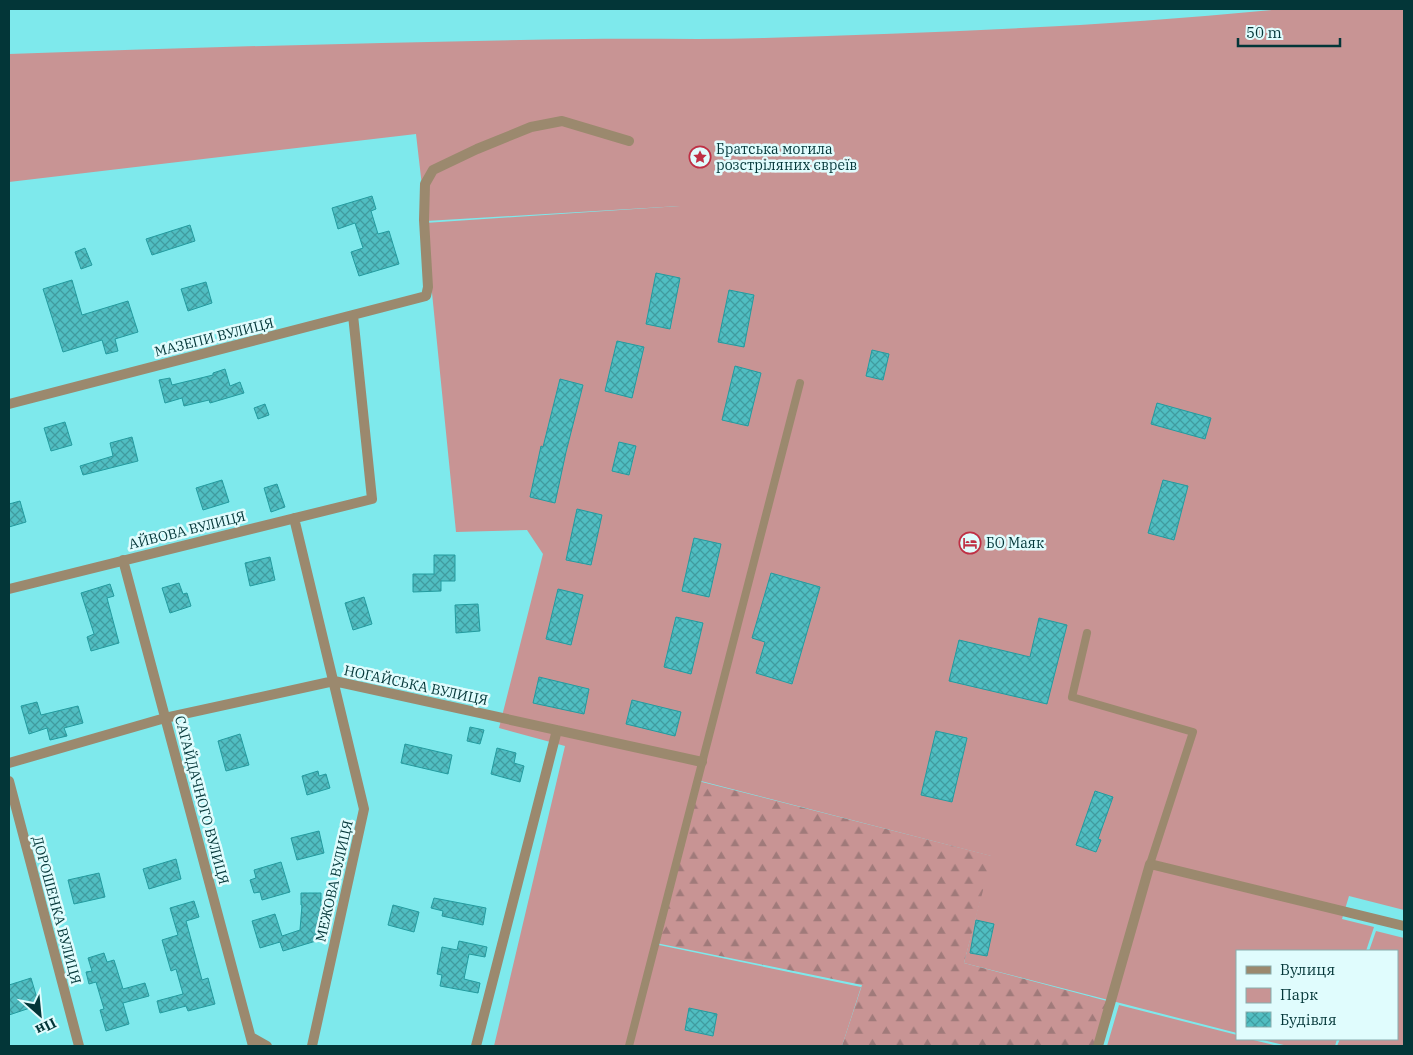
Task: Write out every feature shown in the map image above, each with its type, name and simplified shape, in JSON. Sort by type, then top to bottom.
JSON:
[{"type":"street","name":"МАЗЕПИ ВУЛИЦЯ","points":[[9,404],[426,296],[428,287],[424,220],[425,184],[433,170],[477,149],[531,127],[562,121],[629,141]]},
{"type":"street","name":"АЙВОВА ВУЛИЦЯ","points":[[9,588],[372,499],[353,315]]},
{"type":"street","name":"МЕЖОВА ВУЛИЦЯ","points":[[294,518],[364,809],[312,1046]]},
{"type":"street","name":"САГАЙДАЧНОГО ВУЛИЦЯ","points":[[123,560],[252,1042]]},
{"type":"street","name":"НОГАЙСЬКА ВУЛИЦЯ","points":[[9,763],[165,718],[334,681],[702,762]]},
{"type":"street","points":[[476,1046],[557,730]]},
{"type":"street","name":"ДОРОШЕНКА ВУЛИЦЯ","points":[[9,781],[79,1046]]},
{"type":"street","points":[[1098,1046],[1150,864],[1404,926]]},
{"type":"street","points":[[252,1042],[267,1046]]},
{"type":"lane","points":[[629,1046],[800,383]]},
{"type":"lane","points":[[1087,633],[1072,697],[1193,732],[1150,864]]},
{"type":"green space","name":"БО Маяк","points":[[1281,9],[1404,9],[1404,910],[1349,896],[1342,919],[1374,927],[1366,950],[1236,950],[1236,1033],[964,963],[991,856],[697,780],[654,944],[861,987],[842,1046],[494,1046],[565,746],[499,728],[543,554],[527,530],[456,532],[425,223],[680,206],[426,221],[416,134],[9,182],[9,54],[368,43],[584,39],[742,39],[1022,28]]},
{"type":"green space","points":[[698,781],[992,856],[964,963],[1107,1001],[1094,1046],[842,1046],[862,985],[656,943]]},
{"type":"green space","points":[[1376,931],[1404,938],[1404,1046],[1337,1046],[1340,1040],[1398,1040],[1398,950],[1369,950]]},
{"type":"green space","points":[[1119,1005],[1236,1035],[1236,1040],[1253,1040],[1278,1046],[1107,1046]]},
{"type":"green space","points":[[1263,1040],[1337,1040],[1335,1046],[1288,1046]]},
{"type":"building","points":[[372,196],[376,209],[371,211],[378,234],[389,231],[399,264],[359,276],[351,252],[363,248],[355,223],[338,229],[332,208]]},
{"type":"building","points":[[190,225],[195,241],[152,255],[146,239]]},
{"type":"building","points":[[85,248],[92,265],[81,269],[75,252]]},
{"type":"building","points":[[656,273],[680,278],[670,329],[646,324]]},
{"type":"building","points":[[72,280],[82,315],[128,301],[138,332],[115,339],[118,351],[106,354],[102,340],[63,352],[43,289]]},
{"type":"building","points":[[206,282],[212,303],[188,311],[181,289]]},
{"type":"building","points":[[729,290],[754,295],[744,347],[718,342]]},
{"type":"building","points":[[617,341],[644,347],[632,398],[605,391]]},
{"type":"building","points":[[872,350],[889,354],[883,380],[866,376]]},
{"type":"building","points":[[735,366],[761,373],[748,426],[722,420]]},
{"type":"building","points":[[225,369],[230,386],[240,382],[244,393],[210,403],[209,400],[184,406],[182,398],[165,403],[159,380],[170,378],[172,385],[213,375],[213,373]]},
{"type":"building","points":[[560,379],[583,385],[555,503],[530,497],[541,446],[543,447]]},
{"type":"building","points":[[1157,403],[1211,418],[1205,439],[1151,424]]},
{"type":"building","points":[[265,404],[269,415],[258,419],[254,408]]},
{"type":"building","points":[[65,422],[72,445],[51,451],[44,428]]},
{"type":"building","points":[[132,437],[138,461],[83,475],[80,466],[113,456],[110,443]]},
{"type":"building","points":[[619,442],[636,446],[629,475],[612,471]]},
{"type":"building","points":[[222,480],[229,502],[203,510],[196,488]]},
{"type":"building","points":[[1163,480],[1188,486],[1174,540],[1148,533]]},
{"type":"building","points":[[277,484],[285,507],[271,512],[264,488]]},
{"type":"building","points":[[20,501],[26,522],[9,527],[9,504]]},
{"type":"building","points":[[577,509],[602,515],[591,565],[566,560]]},
{"type":"building","points":[[694,538],[721,544],[709,597],[682,591]]},
{"type":"building","points":[[434,555],[455,555],[455,581],[441,581],[441,591],[413,592],[413,574],[434,574]]},
{"type":"building","points":[[270,557],[275,580],[250,586],[245,563]]},
{"type":"building","points":[[771,573],[820,587],[792,684],[756,673],[765,642],[752,638]]},
{"type":"building","points":[[179,583],[183,594],[187,593],[191,606],[170,613],[162,588]]},
{"type":"building","points":[[110,584],[114,596],[107,598],[119,643],[91,651],[87,637],[94,634],[81,593]]},
{"type":"building","points":[[558,589],[583,595],[571,645],[546,639]]},
{"type":"building","points":[[364,597],[372,624],[353,630],[345,603]]},
{"type":"building","points":[[478,604],[480,631],[456,633],[455,605]]},
{"type":"building","points":[[676,617],[703,623],[691,674],[664,667]]},
{"type":"building","points":[[1039,618],[1067,625],[1047,704],[949,681],[959,640],[1030,657]]},
{"type":"building","points":[[539,677],[589,689],[584,714],[533,703]]},
{"type":"building","points":[[632,700],[681,712],[675,736],[626,724]]},
{"type":"building","points":[[37,702],[41,715],[78,706],[83,723],[64,728],[67,736],[50,740],[47,728],[29,734],[21,706]]},
{"type":"building","points":[[470,727],[484,730],[480,744],[467,741]]},
{"type":"building","points":[[936,731],[967,738],[952,802],[921,795]]},
{"type":"building","points":[[240,734],[249,765],[226,771],[218,741]]},
{"type":"building","points":[[405,744],[452,755],[448,774],[401,763]]},
{"type":"building","points":[[497,748],[516,753],[514,763],[524,766],[520,782],[491,774]]},
{"type":"building","points":[[318,771],[319,776],[326,774],[330,788],[307,795],[302,776]]},
{"type":"building","points":[[1095,791],[1113,797],[1098,839],[1101,840],[1096,852],[1076,845]]},
{"type":"building","points":[[319,831],[324,853],[297,860],[291,838]]},
{"type":"building","points":[[176,859],[181,879],[149,889],[143,869]]},
{"type":"building","points":[[281,862],[290,892],[262,900],[260,892],[254,893],[250,880],[256,878],[254,870]]},
{"type":"building","points":[[99,873],[105,897],[74,904],[68,880]]},
{"type":"building","points":[[301,893],[321,893],[321,910],[323,910],[316,941],[283,951],[280,942],[260,948],[252,921],[275,914],[282,936],[300,930]]},
{"type":"building","points":[[434,898],[486,908],[483,925],[442,916],[443,911],[431,908]]},
{"type":"building","points":[[194,901],[199,917],[186,921],[202,980],[208,978],[215,1004],[188,1011],[186,1006],[160,1013],[157,1001],[183,994],[176,969],[171,971],[162,940],[178,935],[170,908]]},
{"type":"building","points":[[393,905],[419,912],[414,932],[388,925]]},
{"type":"building","points":[[976,920],[994,924],[987,956],[970,953]]},
{"type":"building","points":[[459,941],[487,947],[485,957],[469,954],[464,979],[480,983],[478,993],[440,986],[442,975],[437,974],[442,947],[457,950]]},
{"type":"building","points":[[104,953],[107,962],[114,960],[123,989],[145,983],[149,996],[123,1003],[129,1024],[106,1031],[100,1010],[104,1009],[96,982],[89,984],[86,972],[92,971],[88,958]]},
{"type":"building","points":[[31,978],[39,1005],[9,1015],[9,985]]},
{"type":"building","points":[[689,1008],[717,1014],[713,1036],[685,1030]]},
{"type":"place","name":"Братська могила розстріляних євреїв","points":[[700,157]]},
{"type":"place","name":"БО Маяк","points":[[970,543]]}]
